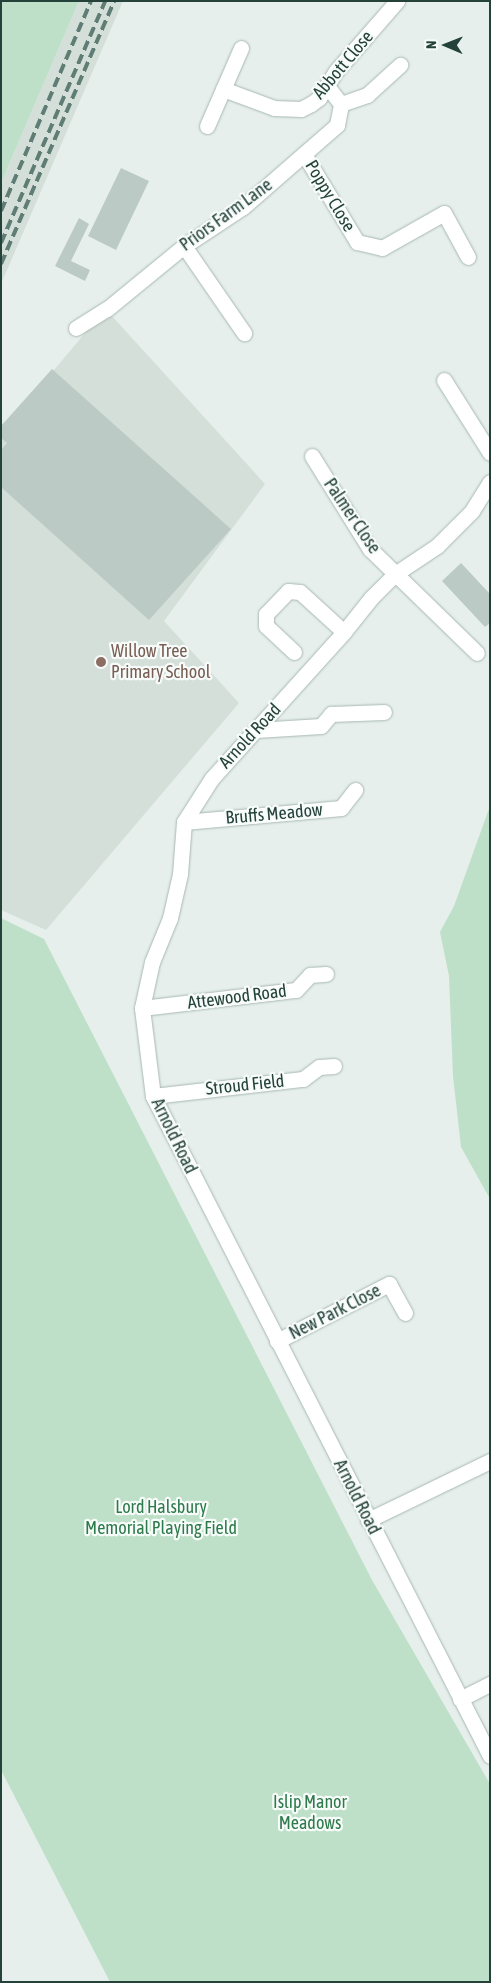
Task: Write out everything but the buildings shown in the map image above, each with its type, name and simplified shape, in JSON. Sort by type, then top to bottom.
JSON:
[{"type":"street","name":"Abbott Close","points":[[223,89],[274,108],[287,110],[311,104],[327,86],[346,58],[397,1]]},
{"type":"street","points":[[207,126],[241,48]]},
{"type":"street","points":[[327,86],[341,104],[367,95],[400,64]]},
{"type":"street","name":"Priors Farm Lane","points":[[76,328],[106,309],[184,246],[243,207],[337,125],[341,104]]},
{"type":"street","name":"Poppy Close","points":[[304,154],[357,242],[382,248],[444,213],[468,257]]},
{"type":"street","points":[[184,246],[244,333]]},
{"type":"street","points":[[444,380],[490,453]]},
{"type":"street","name":"Palmer Close","points":[[312,456],[370,549],[477,653]]},
{"type":"street","name":"Arnold Road","points":[[490,482],[472,511],[437,546],[395,574],[212,778],[184,822],[180,874],[170,918],[152,962],[142,1008],[153,1096],[490,1756]]},
{"type":"street","points":[[294,652],[266,626],[266,614],[288,592],[300,592],[344,632]]},
{"type":"street","points":[[256,730],[321,726],[331,714],[384,712]]},
{"type":"street","name":"Bruffs Meadow","points":[[184,822],[341,808],[355,790]]},
{"type":"street","name":"Attewood Road","points":[[142,1008],[296,990],[310,975],[326,974]]},
{"type":"street","name":"Stroud Field","points":[[153,1096],[303,1079],[319,1067],[334,1066]]},
{"type":"street","name":"New Park Close","points":[[278,1341],[390,1284],[405,1313]]},
{"type":"street","points":[[368,1520],[490,1461]]},
{"type":"street","points":[[460,1699],[490,1684]]},
{"type":"shaded area","points":[[79,1],[123,1],[1,284],[1,183]]},
{"type":"shaded area","name":"Willow Tree Primary School","points":[[111,315],[265,484],[164,621],[239,703],[46,930],[1,910],[1,433],[91,326]]},
{"type":"green space","points":[[1,1],[79,1],[1,183]]},
{"type":"green space","points":[[490,806],[490,1199],[461,1147],[453,1076],[449,976],[440,932],[454,906]]},
{"type":"green space","points":[[1,918],[44,939],[372,1580],[490,1784],[490,1982],[110,1982],[1,1770]]},
{"type":"railway","points":[[1,211],[91,1]]},
{"type":"railway","points":[[1,243],[105,1]]},
{"type":"railway","points":[[1,264],[114,1]]},
{"type":"place","name":"Willow Tree Primary School","points":[[101,662]]},
{"type":"park label","name":"Lord Halsbury Memorial Playing Field","points":[[161,1518]]},
{"type":"park label","name":"Islip Manor Meadows","points":[[310,1814]]}]
